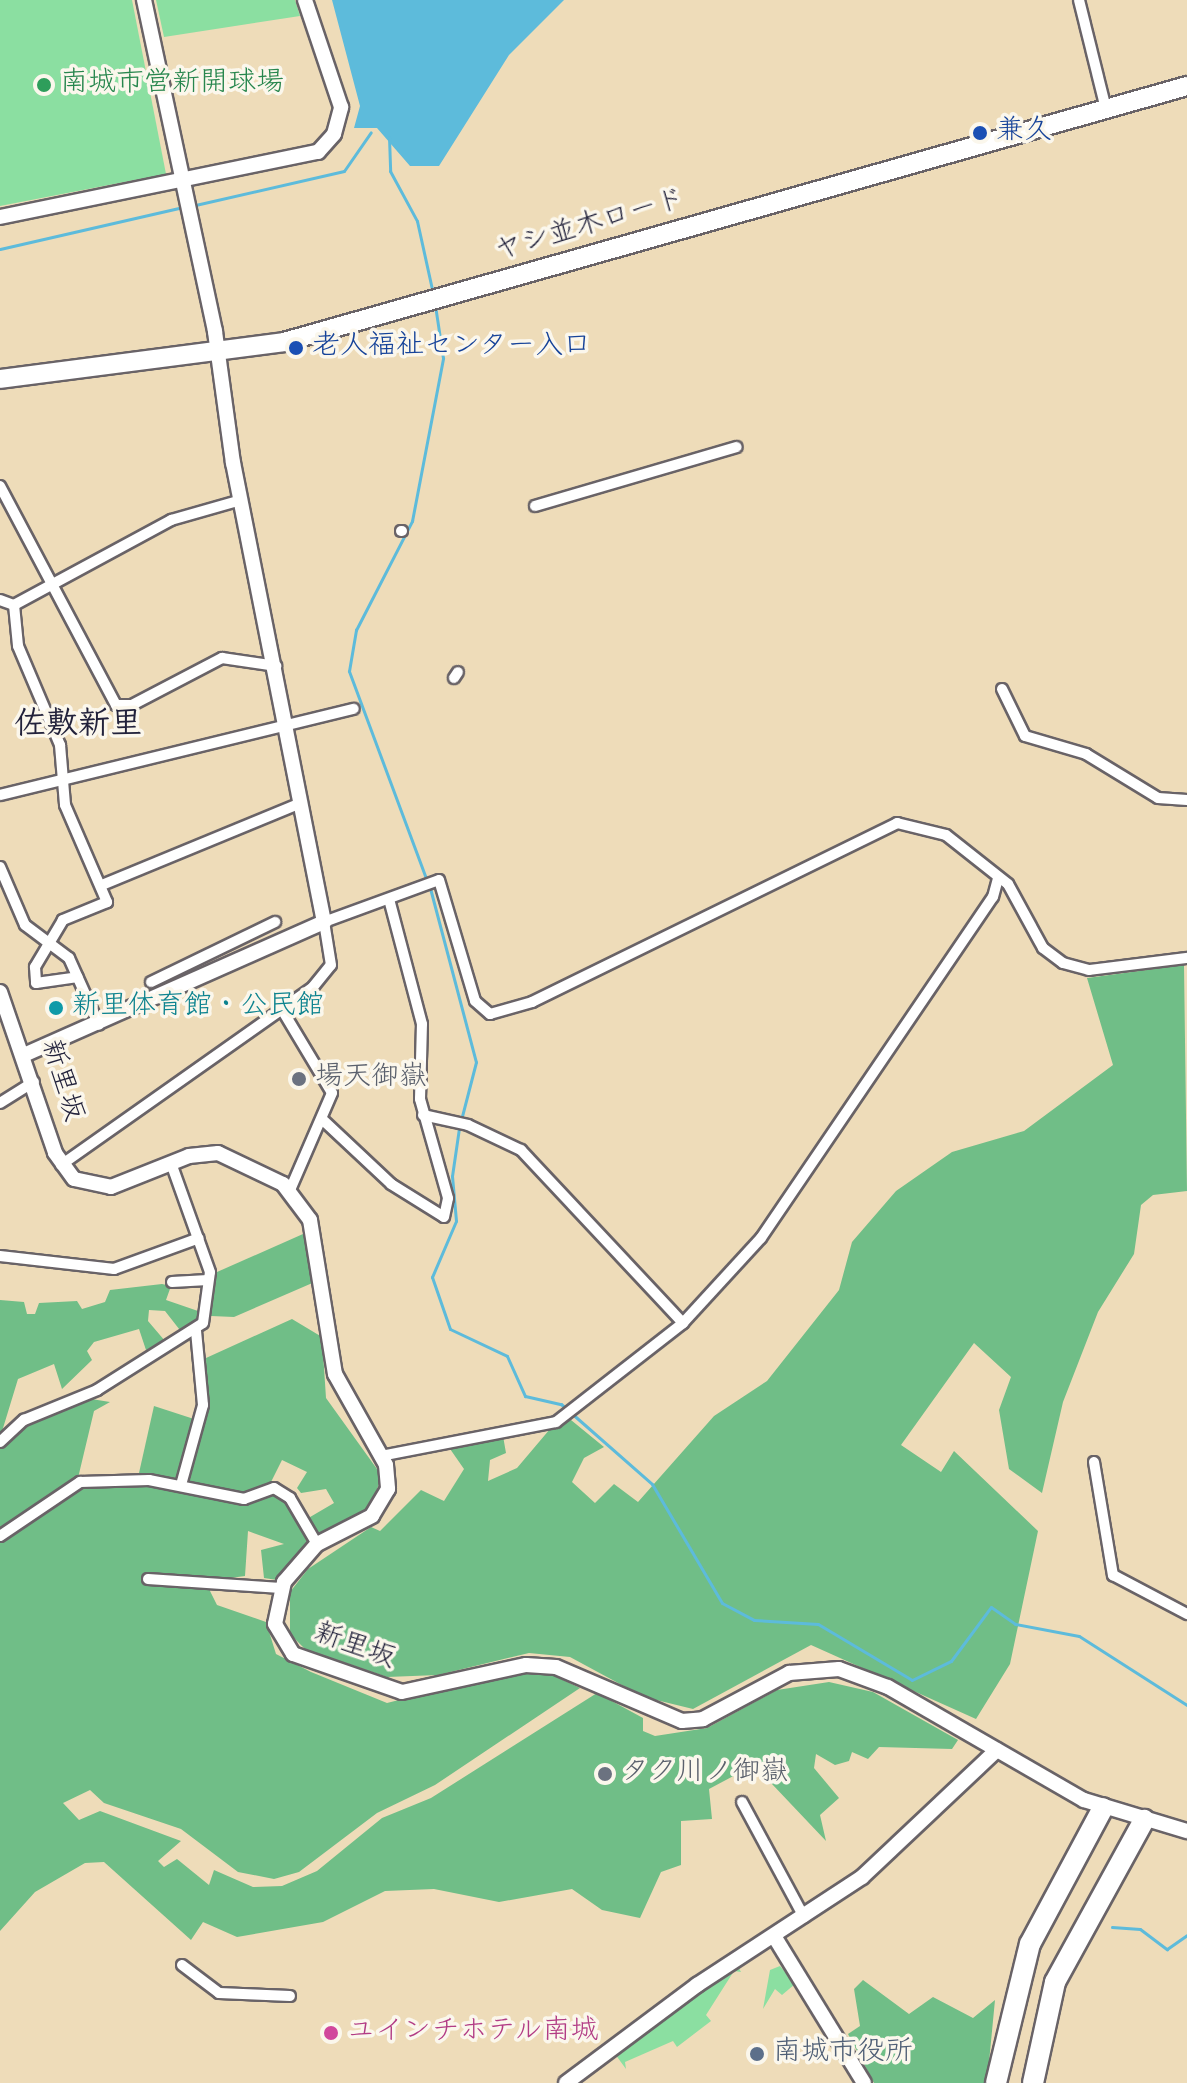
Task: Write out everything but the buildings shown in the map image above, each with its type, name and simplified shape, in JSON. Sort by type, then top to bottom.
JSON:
[{"type":"highway","name":"ヤシ並木ロード","points":[[0,379],[218,355],[434,300],[1187,86]]},
{"type":"highway","points":[[996,2083],[1030,1944],[1103,1808]]},
{"type":"highway","points":[[1033,2083],[1055,1982],[1144,1820]]},
{"type":"street","points":[[61,1165],[284,1013],[331,965],[276,666],[241,500],[188,197],[144,0]]},
{"type":"street","points":[[0,217],[305,158],[334,134],[341,107],[305,0]]},
{"type":"street","points":[[1079,0],[1106,109]]},
{"type":"street","points":[[535,506],[737,447]]},
{"type":"street","points":[[0,486],[116,705],[132,705],[222,658],[276,666]]},
{"type":"street","points":[[0,600],[14,605],[171,520],[241,500]]},
{"type":"street","points":[[14,605],[18,646],[60,745],[59,781],[88,871],[102,885],[107,902],[63,920],[35,967],[36,983],[78,977]]},
{"type":"street","points":[[1002,689],[1025,736],[1086,754],[1158,798],[1187,800]]},
{"type":"street","points":[[0,795],[288,728],[354,709]]},
{"type":"street","points":[[102,885],[301,803]]},
{"type":"street","points":[[26,1054],[100,1027],[197,976],[324,922],[435,881],[475,1001],[499,1015],[875,827],[905,823],[939,831],[1015,893],[1043,948],[1063,963],[1089,970],[1187,958]]},
{"type":"street","points":[[0,867],[25,925],[50,944],[78,977],[100,1027]]},
{"type":"street","points":[[381,1456],[564,1416],[683,1323],[761,1238],[993,897],[998,878]]},
{"type":"street","points":[[324,1121],[391,1184],[444,1217],[448,1198],[423,1115],[422,1024],[389,899]]},
{"type":"street","points":[[151,982],[275,922]]},
{"type":"street","points":[[181,967],[197,976]]},
{"type":"street","name":"新里坂","points":[[0,992],[26,1054],[61,1165],[81,1183],[102,1188],[171,1163],[218,1153],[290,1190]]},
{"type":"street","points":[[148,1579],[281,1588],[317,1544],[380,1509],[388,1489],[381,1456],[339,1386],[317,1239],[290,1190],[324,1121],[331,1082],[284,1013]]},
{"type":"street","points":[[0,1103],[34,1082]]},
{"type":"street","points":[[423,1115],[467,1125],[521,1150],[683,1323]]},
{"type":"street","points":[[171,1163],[199,1238],[208,1280],[196,1331],[203,1405],[181,1485]]},
{"type":"street","points":[[0,1256],[114,1269],[199,1238]]},
{"type":"street","points":[[172,1282],[208,1280]]},
{"type":"street","points":[[0,1442],[24,1420],[97,1390],[196,1331]]},
{"type":"street","points":[[1094,1462],[1113,1575],[1187,1614]]},
{"type":"street","points":[[0,1536],[80,1482],[181,1485],[244,1499],[274,1488],[290,1498],[317,1544]]},
{"type":"street","name":"新里坂","points":[[281,1588],[275,1624],[286,1647],[395,1691],[543,1666],[661,1717],[691,1721],[789,1673],[827,1668],[872,1679],[1103,1808],[1187,1831]]},
{"type":"street","points":[[566,2083],[872,1869],[997,1750]]},
{"type":"street","points":[[742,1802],[804,1917]]},
{"type":"street","points":[[774,1936],[864,2083]]},
{"type":"street","points":[[182,1965],[219,1993],[290,1996]]},
{"type":"green space","points":[[0,0],[132,0],[166,174],[0,206]]},
{"type":"green space","points":[[156,0],[295,0],[300,16],[164,37]]},
{"type":"green space","points":[[1184,965],[1187,1191],[1153,1195],[1141,1205],[1134,1254],[1098,1312],[1063,1402],[1042,1493],[1009,1469],[999,1410],[1011,1377],[974,1343],[901,1445],[941,1472],[954,1451],[1038,1531],[1010,1664],[976,1719],[811,1645],[693,1709],[644,1697],[570,1657],[529,1653],[438,1675],[387,1677],[305,1649],[290,1634],[290,1592],[308,1569],[371,1527],[380,1531],[421,1490],[444,1501],[464,1469],[448,1446],[503,1436],[506,1453],[490,1460],[488,1481],[517,1468],[550,1429],[571,1420],[604,1447],[584,1458],[572,1482],[595,1503],[614,1484],[638,1502],[714,1416],[767,1381],[839,1290],[852,1242],[896,1191],[952,1152],[1024,1131],[1113,1065],[1087,978]]},
{"type":"green space","points":[[303,1234],[317,1281],[234,1317],[211,1316],[217,1272]]},
{"type":"green space","points":[[162,1284],[171,1286],[166,1300],[198,1311],[200,1320],[183,1334],[165,1311],[149,1310],[148,1321],[165,1341],[146,1350],[139,1329],[94,1342],[87,1351],[92,1360],[62,1389],[54,1364],[18,1379],[0,1438],[0,1300],[24,1302],[27,1314],[35,1314],[39,1303],[77,1301],[82,1309],[105,1302],[110,1290]]},
{"type":"green space","points":[[292,1319],[322,1337],[326,1398],[382,1476],[369,1510],[316,1536],[305,1520],[334,1503],[326,1489],[301,1493],[297,1488],[307,1472],[282,1460],[270,1484],[245,1495],[185,1482],[207,1405],[206,1358]]},
{"type":"green space","points":[[85,1398],[110,1402],[94,1411],[78,1478],[0,1533],[0,1447],[53,1408]]},
{"type":"green space","points":[[154,1406],[197,1420],[179,1479],[139,1473]]},
{"type":"green space","points":[[146,1484],[245,1503],[274,1492],[287,1501],[308,1544],[277,1580],[264,1578],[261,1550],[284,1544],[248,1531],[245,1576],[216,1580],[210,1591],[217,1605],[266,1622],[276,1654],[311,1672],[387,1703],[518,1670],[544,1671],[580,1688],[435,1785],[377,1813],[299,1872],[274,1879],[238,1872],[181,1829],[104,1803],[90,1790],[63,1803],[79,1820],[100,1811],[181,1841],[158,1861],[164,1867],[177,1859],[209,1885],[214,1870],[253,1887],[282,1886],[317,1871],[382,1818],[431,1798],[597,1693],[643,1718],[643,1731],[655,1736],[707,1728],[777,1690],[829,1682],[873,1692],[958,1740],[952,1749],[879,1747],[868,1759],[852,1752],[849,1761],[835,1765],[816,1754],[814,1768],[839,1798],[820,1815],[826,1841],[754,1765],[709,1789],[712,1819],[681,1821],[681,1865],[661,1872],[640,1918],[602,1910],[572,1889],[499,1902],[434,1889],[385,1891],[323,1922],[237,1937],[203,1922],[191,1940],[104,1862],[85,1863],[35,1892],[0,1931],[0,1540],[80,1487]]},
{"type":"green space","points":[[736,1963],[741,1972],[734,1971],[706,2015],[711,2021],[677,2047],[673,2041],[625,2062],[626,2069],[615,2054],[623,2046]]},
{"type":"green space","points":[[780,1966],[795,1984],[782,1995],[775,1989],[763,2009],[770,1970]]},
{"type":"green space","points":[[863,1980],[909,2014],[933,1997],[973,2018],[995,2000],[987,2083],[874,2083],[848,2034],[860,2026],[854,1989]]},
{"type":"water","points":[[332,0],[564,0],[509,55],[439,166],[410,166],[377,128],[354,128],[360,106]]},
{"type":"waterway","points":[[191,206],[344,171],[371,132]]},
{"type":"waterway","points":[[389,137],[390,171],[417,221],[433,294]]},
{"type":"waterway","points":[[0,249],[184,207]]},
{"type":"waterway","points":[[427,881],[349,671],[356,630],[412,521],[443,358],[435,305]]},
{"type":"waterway","points":[[430,888],[476,1062],[461,1120]]},
{"type":"waterway","points":[[459,1128],[452,1176],[456,1221],[432,1277],[450,1329],[507,1356],[525,1396],[561,1404],[652,1484],[722,1603],[754,1620],[818,1624],[912,1680],[951,1661],[991,1607],[1015,1624],[1079,1636],[1187,1705]]},
{"type":"waterway","points":[[1112,1927],[1140,1929],[1167,1949],[1187,1935]]},
{"type":"place","name":"南城市営新開球場","points":[[44,85]]},
{"type":"place","name":"兼久","points":[[980,133]]},
{"type":"place","name":"老人福祉センター入口","points":[[296,348]]},
{"type":"place","name":"新里体育館・公民館","points":[[56,1008]]},
{"type":"place","name":"場天御嶽","points":[[299,1079]]},
{"type":"place","name":"タク川ノ御嶽","points":[[605,1774]]},
{"type":"place","name":"ユインチホテル南城","points":[[331,2033]]},
{"type":"place","name":"南城市役所","points":[[757,2054]]},
{"type":"district","name":"佐敷新里","points":[[78,727]]}]
